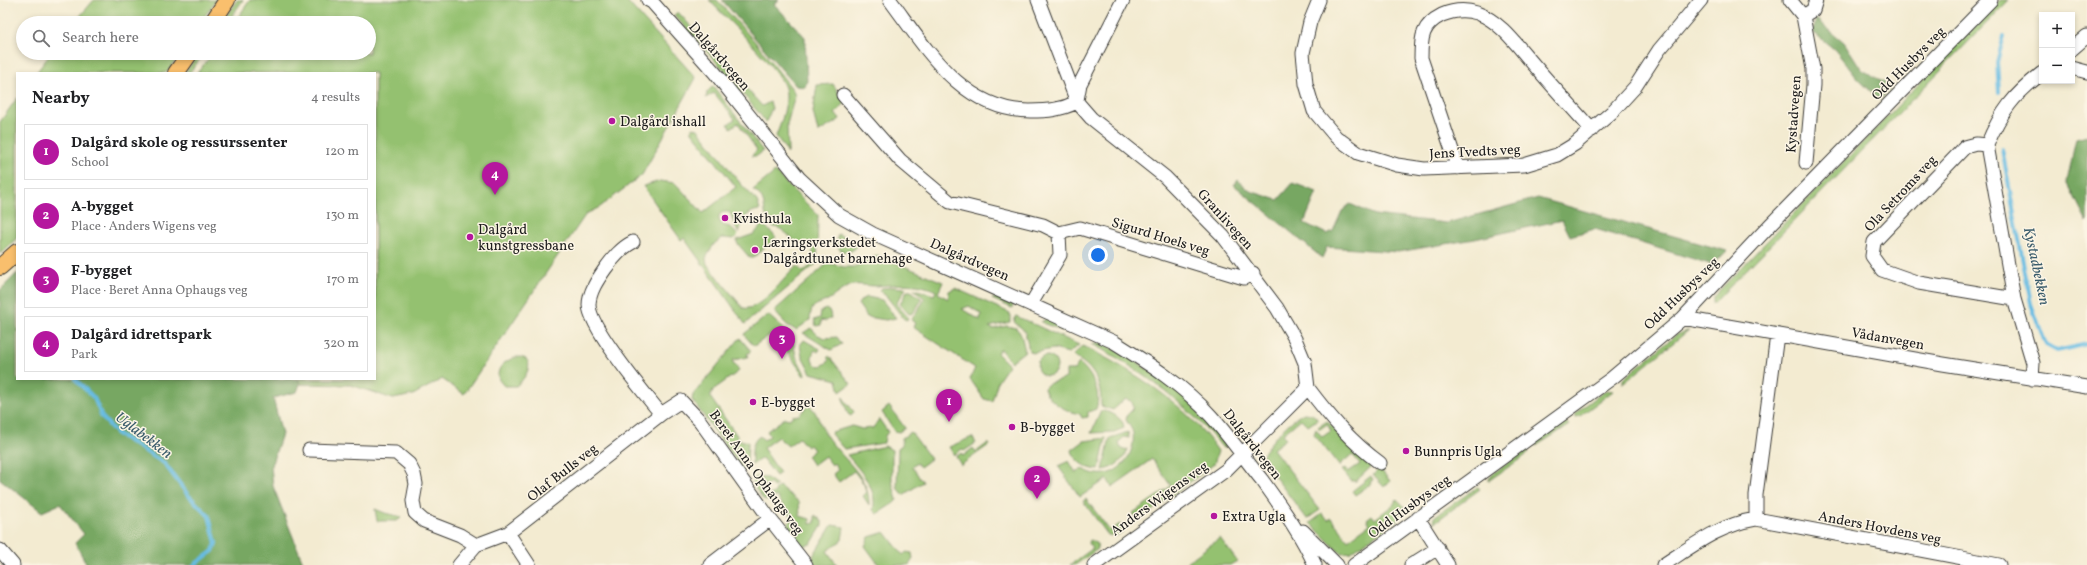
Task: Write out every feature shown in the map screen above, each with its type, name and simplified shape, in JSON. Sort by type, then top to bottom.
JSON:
[{"type":"main road","points":[[217,16],[227,0]]},
{"type":"main road","points":[[177,72],[185,60]]},
{"type":"main road","points":[[0,267],[16,253]]},
{"type":"street","points":[[890,0],[930,54],[958,85],[984,101],[1019,111],[1064,109],[1077,102],[1080,84],[1123,0]]},
{"type":"street","name":"Granlivegen","points":[[1038,0],[1077,102],[1092,118],[1165,177],[1223,236],[1253,274],[1277,308],[1295,339],[1305,363],[1308,388]]},
{"type":"street","name":"Jens Tvedts veg","points":[[1319,0],[1310,22],[1303,53],[1306,84],[1314,111],[1336,137],[1358,153],[1396,165],[1424,169],[1524,165],[1557,155],[1575,144],[1612,112],[1635,87],[1659,50],[1701,0]]},
{"type":"street","name":"Kystadvegen","points":[[1790,0],[1803,16],[1811,55],[1813,86],[1806,163]]},
{"type":"street","points":[[1803,16],[1813,10],[1816,0]]},
{"type":"street","name":"Odd Husbys veg","points":[[1354,565],[1612,378],[1683,318],[1772,223],[1991,0]]},
{"type":"street","name":"Dalgårdvegen","points":[[651,1],[715,73],[798,178],[839,215],[873,234],[1114,342],[1143,360],[1181,388],[1210,415],[1293,522],[1337,565]]},
{"type":"street","points":[[1458,168],[1421,58],[1421,45],[1426,26],[1433,20],[1454,10],[1468,10],[1479,13],[1499,26],[1592,130]]},
{"type":"street","points":[[2075,46],[2087,36]]},
{"type":"street","points":[[2075,69],[2087,72]]},
{"type":"street","points":[[2032,379],[2033,363],[2014,299],[1987,145],[1996,124],[2007,107],[2020,90],[2039,75]]},
{"type":"street","points":[[844,95],[900,160],[950,202],[1043,225],[1059,233],[1060,255],[1031,304]]},
{"type":"street","name":"Ola Setroms veg","points":[[1987,145],[1976,144],[1965,147],[1874,242],[1872,256],[1882,270],[1919,283],[2014,299]]},
{"type":"street","name":"Sigurd Hoels veg","points":[[1059,233],[1080,228],[1244,278],[1253,274]]},
{"type":"street","points":[[633,242],[614,257],[598,279],[590,296],[589,306],[593,319],[605,338],[661,414]]},
{"type":"street","name":"Vådanvegen","points":[[1683,318],[2032,379],[2087,387]]},
{"type":"street","points":[[1756,519],[1756,495],[1777,335]]},
{"type":"street","points":[[1242,456],[1308,388],[1328,414],[1359,448],[1380,463]]},
{"type":"street","name":"Olaf Bulls veg","points":[[459,565],[476,545],[508,533],[661,414],[681,401]]},
{"type":"street","name":"Beret Anna Ophaugs veg","points":[[681,401],[700,421],[770,519],[806,565]]},
{"type":"street","points":[[309,450],[396,453],[409,464],[414,474],[416,484],[413,501],[415,512],[424,521],[460,535],[476,545]]},
{"type":"street","name":"Anders Wigens veg","points":[[1094,565],[1226,470],[1242,456]]},
{"type":"street","points":[[1418,518],[1448,565]]},
{"type":"street","points":[[710,565],[770,519]]},
{"type":"street","name":"Anders Hovdens veg","points":[[1663,565],[1711,533],[1736,522],[1756,519],[1999,565]]},
{"type":"street","name":"Dalgårdvegen","points":[[1293,522],[1315,565]]},
{"type":"street","points":[[508,533],[529,565]]},
{"type":"street","points":[[1411,565],[1438,548]]},
{"type":"street","points":[[0,550],[13,565]]},
{"type":"green space","points":[[94,0],[216,0],[205,16],[80,16]]},
{"type":"green space","points":[[237,0],[243,0],[232,16],[226,16]]},
{"type":"green space","points":[[250,0],[626,0],[696,78],[642,175],[600,207],[586,214],[464,394],[442,379],[413,395],[393,399],[351,385],[300,384],[298,380],[376,380],[376,72],[198,72],[207,60],[376,60],[376,16],[239,16]]},
{"type":"green space","points":[[709,0],[717,0],[758,45],[793,90],[795,96],[787,124],[788,153],[776,136],[784,112],[786,100],[785,88],[781,80],[763,57]]},
{"type":"green space","points":[[722,0],[779,0],[774,4],[805,37],[807,81],[805,87],[796,86]]},
{"type":"green space","points":[[2000,0],[2009,0],[1713,304],[1713,297]]},
{"type":"green space","points":[[678,12],[762,106],[770,102],[772,108],[766,122],[720,66],[674,15]]},
{"type":"green space","points":[[1816,19],[1844,42],[1862,70],[1893,86],[1880,100],[1857,78],[1835,50],[1813,32]]},
{"type":"green space","points":[[46,60],[176,60],[167,72],[37,72]]},
{"type":"green space","points":[[194,60],[199,60],[190,72],[186,72]]},
{"type":"green space","points":[[833,84],[845,103],[835,114],[840,118],[839,120],[818,132],[813,112],[817,85]]},
{"type":"green space","points":[[713,86],[763,151],[757,156],[751,156],[757,150],[738,123],[731,128],[728,124],[735,119],[714,93],[706,98],[707,92]]},
{"type":"green space","points":[[16,99],[16,239],[0,254],[0,122]]},
{"type":"green space","points":[[692,127],[698,129],[740,183],[757,201],[760,210],[751,212],[745,217],[739,233],[729,212],[723,212],[719,215],[719,220],[722,225],[730,227],[738,235],[734,239],[722,238],[714,244],[706,258],[707,264],[743,308],[750,308],[757,305],[797,266],[803,272],[814,263],[812,243],[799,244],[781,229],[771,225],[766,216],[761,198],[753,190],[775,172],[818,215],[817,263],[745,324],[684,238],[681,240],[643,186],[660,181],[675,183],[703,213],[736,187],[692,132]]},
{"type":"green space","points":[[2087,135],[2087,222],[2067,182],[2076,138]]},
{"type":"green space","points":[[1238,180],[1250,191],[1278,200],[1293,183],[1317,192],[1304,223],[1327,234],[1333,231],[1342,211],[1350,204],[1375,215],[1447,223],[1538,198],[1727,251],[1713,265],[1595,229],[1570,236],[1562,220],[1475,239],[1398,252],[1327,247],[1322,258],[1234,185]]},
{"type":"green space","points":[[763,224],[776,237],[753,258],[750,258],[737,243],[737,240],[754,234]]},
{"type":"green space","points":[[838,234],[858,245],[850,251],[840,250],[836,243]]},
{"type":"green space","points":[[877,255],[943,282],[938,293],[948,299],[949,291],[955,288],[1010,313],[1010,322],[989,327],[993,329],[1007,326],[1016,328],[1021,334],[1025,351],[1011,362],[1000,349],[997,353],[1009,365],[998,381],[992,401],[984,399],[970,379],[975,368],[913,327],[915,323],[911,320],[925,299],[914,289],[934,295],[936,291],[921,286],[906,284],[850,286],[814,306],[811,311],[810,320],[796,330],[787,325],[774,311],[828,263],[844,267],[854,267]],"holes":[[[969,306],[981,314],[980,320],[962,309]]]},
{"type":"green space","points":[[16,274],[16,380],[298,380],[300,384],[297,392],[273,398],[282,434],[271,466],[273,486],[304,565],[87,565],[75,543],[84,534],[60,504],[42,512],[0,479],[0,290]]},
{"type":"green space","points":[[882,288],[906,288],[896,304],[908,317],[907,320],[904,319],[887,297],[879,290]]},
{"type":"green space","points":[[907,291],[911,291],[921,298],[921,301],[913,313],[909,314],[900,304]]},
{"type":"green space","points":[[999,296],[1014,303],[1012,308],[992,299]]},
{"type":"green space","points":[[867,297],[882,300],[896,318],[886,320],[867,317],[858,304],[862,299]]},
{"type":"green space","points":[[826,309],[830,312],[831,318],[826,321],[821,320],[821,325],[816,326],[814,320],[820,318],[821,311]]},
{"type":"green space","points":[[768,315],[792,336],[796,356],[805,374],[804,376],[774,332],[754,346],[745,336],[744,334]]},
{"type":"green space","points":[[1016,316],[1079,345],[1069,353],[1053,349],[1032,353],[1029,351],[1025,331],[1014,322]]},
{"type":"green space","points":[[1048,318],[1062,324],[1065,332],[1041,322]]},
{"type":"green space","points":[[811,328],[818,335],[825,338],[837,337],[842,344],[831,350],[803,333]]},
{"type":"green space","points":[[1689,330],[1623,384],[1623,379],[1676,335]]},
{"type":"green space","points":[[740,338],[751,351],[747,354],[748,357],[733,360],[733,363],[739,371],[713,390],[710,397],[740,440],[748,442],[747,469],[744,471],[692,400],[693,395]]},
{"type":"green space","points":[[804,340],[820,349],[818,352],[815,350],[813,354],[812,358],[815,364],[821,366],[825,364],[829,360],[827,358],[829,356],[851,384],[840,392],[837,380],[811,373],[802,356],[800,345]]},
{"type":"green space","points":[[1100,342],[1127,356],[1155,374],[1193,404],[1218,433],[1226,444],[1226,447],[1223,448],[1179,402],[1163,389],[1129,365],[1092,344]]},
{"type":"green space","points":[[1083,346],[1121,366],[1174,403],[1205,434],[1218,451],[1214,464],[1138,521],[1133,513],[1171,486],[1152,459],[1112,487],[1107,479],[1080,497],[1058,466],[1069,461],[1076,473],[1082,469],[1093,474],[1105,474],[1119,468],[1129,456],[1132,449],[1133,433],[1126,420],[1127,415],[1133,409],[1132,403],[1125,399],[1113,410],[1101,406],[1100,389],[1094,374],[1086,365],[1073,355]]},
{"type":"green space","points":[[1043,356],[1051,356],[1057,362],[1057,370],[1051,376],[1043,376],[1037,370],[1037,362]]},
{"type":"green space","points":[[516,357],[527,360],[529,364],[527,373],[516,386],[504,386],[499,380],[498,372],[505,363]]},
{"type":"green space","points":[[1079,363],[1092,378],[1098,396],[1096,409],[1088,412],[1088,417],[1082,418],[1080,414],[1059,406],[1049,398],[1044,388],[1048,384],[1066,378],[1066,370],[1074,370]]},
{"type":"green space","points":[[1606,390],[1613,391],[1580,416],[1576,417],[1575,414],[1578,411]]},
{"type":"green space","points":[[842,396],[854,412],[851,416],[848,414]]},
{"type":"green space","points":[[809,405],[815,411],[824,431],[832,443],[860,476],[865,485],[868,494],[869,505],[863,496],[866,493],[864,484],[854,471],[839,482],[833,474],[838,470],[834,463],[832,465],[825,456],[813,465],[807,456],[814,450],[810,445],[807,447],[799,438],[788,446],[778,437],[763,448],[780,473],[776,476],[762,458],[752,465],[752,449],[757,439],[760,436],[764,440],[770,436],[767,431],[785,418],[790,419],[792,416],[799,415]]},
{"type":"green space","points":[[889,406],[905,428],[899,432],[894,431],[882,412]]},
{"type":"green space","points":[[1101,411],[1111,413],[1119,418],[1123,423],[1124,428],[1114,432],[1091,433]]},
{"type":"green space","points":[[1304,413],[1312,414],[1318,419],[1308,426],[1301,419],[1283,434],[1286,439],[1273,449],[1320,510],[1307,519],[1262,460],[1267,448],[1278,434],[1292,421]]},
{"type":"green space","points":[[879,419],[888,432],[885,436],[884,443],[844,449],[831,434],[832,432],[852,426],[862,429],[873,428]]},
{"type":"green space","points":[[1327,421],[1372,466],[1356,481],[1351,481],[1342,470],[1345,468],[1348,472],[1360,464],[1353,455],[1341,463],[1340,467],[1314,434],[1316,429],[1322,437],[1331,431],[1327,424],[1320,429],[1318,427]]},
{"type":"green space","points":[[1566,422],[1569,425],[1536,446],[1537,442]]},
{"type":"green space","points":[[911,432],[931,459],[920,467],[917,463],[912,467],[923,482],[903,495],[897,488],[898,448],[902,445],[902,438]]},
{"type":"green space","points":[[1128,432],[1129,438],[1124,437],[1119,442],[1120,447],[1124,450],[1128,449],[1124,457],[1115,465],[1103,470],[1110,438]]},
{"type":"green space","points":[[972,437],[976,443],[964,451],[962,449],[954,455],[949,447]]},
{"type":"green space","points":[[1106,438],[1099,470],[1082,464],[1075,458],[1072,450],[1084,441]]},
{"type":"green space","points":[[988,443],[989,445],[961,465],[956,457],[961,453],[963,456],[973,448],[976,452]]},
{"type":"green space","points":[[885,446],[892,450],[892,481],[897,500],[877,514],[873,510],[873,495],[867,480],[847,455]]},
{"type":"green space","points":[[1527,451],[1529,453],[1488,481],[1492,474]]},
{"type":"green space","points":[[1378,470],[1381,470],[1390,481],[1384,487],[1373,475]]},
{"type":"green space","points":[[1371,476],[1373,480],[1370,482],[1371,484],[1355,495],[1352,491]]},
{"type":"green space","points":[[756,477],[767,478],[777,485],[773,487],[770,483],[763,487],[769,496],[776,491],[775,490],[779,486],[799,502],[800,516],[810,519],[810,524],[815,523],[815,515],[822,521],[822,526],[811,544],[802,546],[794,539],[786,526],[793,518],[776,496],[767,501],[763,499],[752,484]]},
{"type":"green space","points":[[1478,487],[1480,489],[1434,523],[1435,516]]},
{"type":"green space","points":[[1086,499],[1110,531],[1120,524],[1123,531],[1116,536],[1108,535],[1083,501]]},
{"type":"green space","points":[[1397,499],[1405,507],[1397,517],[1399,519],[1351,552],[1342,553],[1337,550],[1310,523],[1322,514],[1328,520],[1331,518],[1348,540],[1370,524],[1367,519],[1372,515],[1375,519],[1393,505]]},
{"type":"green space","points":[[375,509],[402,517],[397,521],[377,521]]},
{"type":"green space","points":[[832,525],[844,527],[842,540],[827,551],[837,565],[813,565],[813,556]]},
{"type":"green space","points":[[885,532],[903,555],[906,552],[912,553],[913,559],[909,565],[879,565],[865,546],[869,537]]},
{"type":"green space","points":[[1220,538],[1237,561],[1230,565],[1183,565]]},
{"type":"green space","points":[[1090,540],[1097,544],[1098,549],[1075,565],[1070,565],[1092,549],[1089,543]]},
{"type":"waterway","name":"Kystadbekken","points":[[1999,92],[1997,62],[2004,36]]},
{"type":"waterway","name":"Kystadbekken","points":[[2002,149],[2031,304],[2046,345],[2057,351],[2087,344]]},
{"type":"waterway","name":"Uglabekken","points":[[76,380],[94,398],[102,417],[116,433],[164,463],[188,495],[209,516],[216,543],[213,551],[194,565]]},
{"type":"place","name":"Dalgård ishall","points":[[612,121]]},
{"type":"place","name":"Dalgård idrettspark","points":[[495,195]]},
{"type":"place","name":"Kvisthula","points":[[725,218]]},
{"type":"place","name":"Dalgård kunstgressbane","points":[[470,237]]},
{"type":"place","name":"Læringsverkstedet Dalgårdtunet barnehage","points":[[755,250]]},
{"type":"place","name":"F-bygget","points":[[782,359]]},
{"type":"place","name":"E-bygget","points":[[753,402]]},
{"type":"place","name":"Dalgård skole og ressurssenter","points":[[949,422]]},
{"type":"place","name":"B-bygget","points":[[1012,427]]},
{"type":"place","name":"Bunnpris Ugla","points":[[1406,451]]},
{"type":"place","name":"A-bygget","points":[[1037,499]]},
{"type":"place","name":"Extra Ugla","points":[[1214,516]]}]
